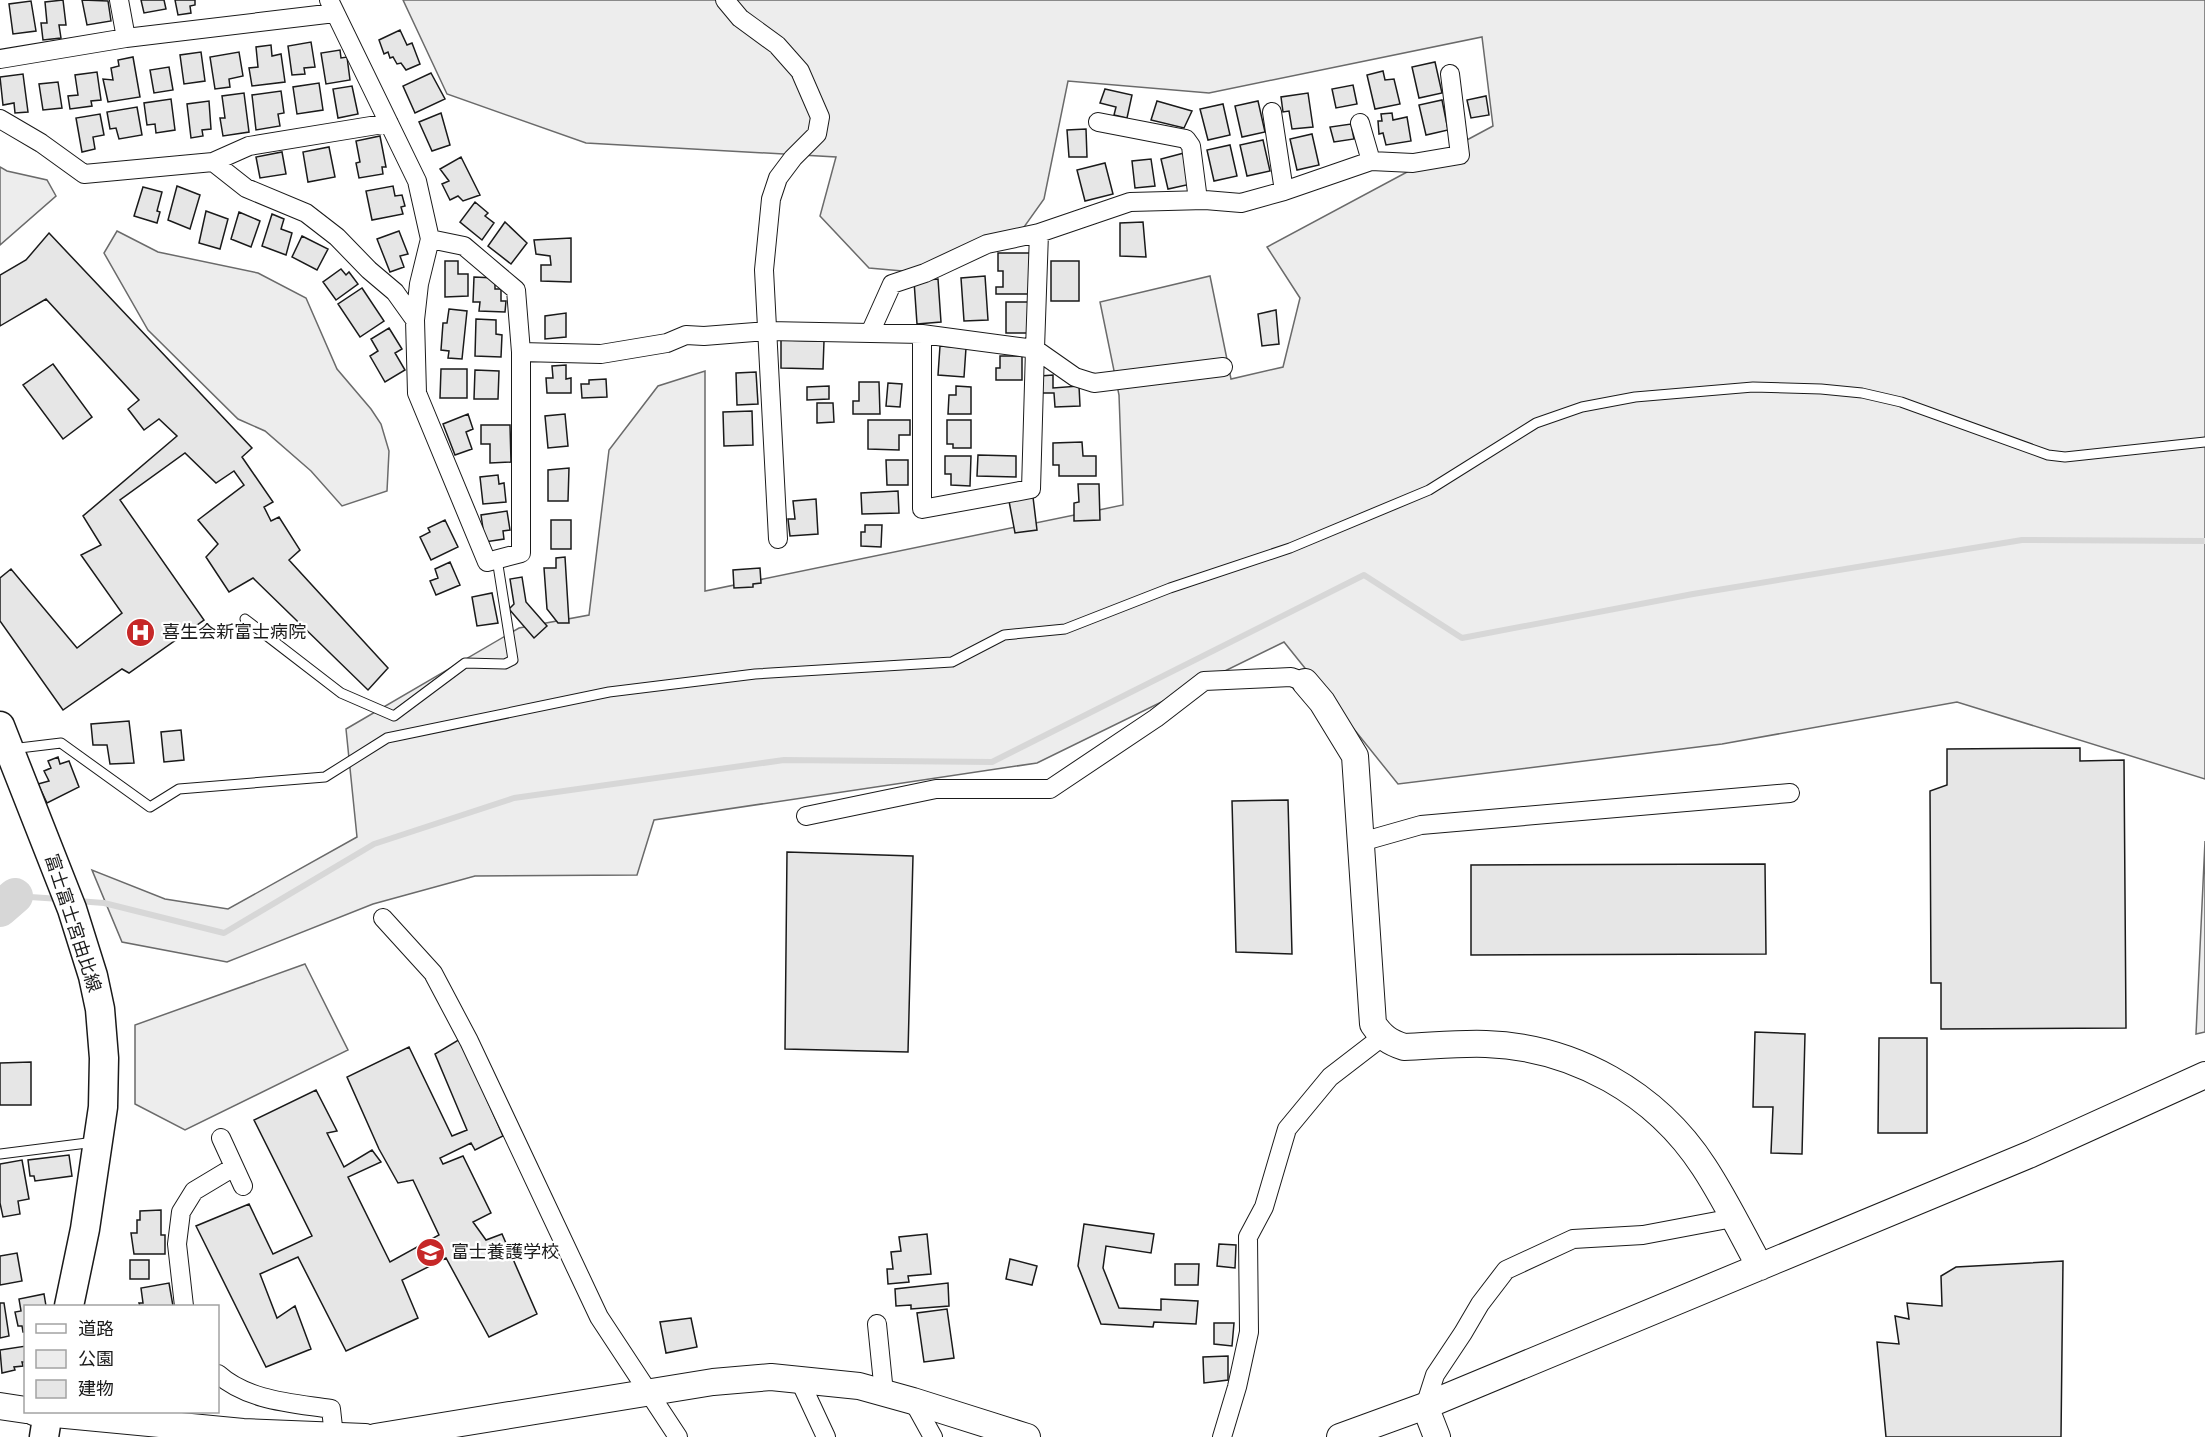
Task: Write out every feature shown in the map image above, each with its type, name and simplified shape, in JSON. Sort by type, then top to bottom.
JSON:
[{"type":"main road","name":"富士富士宮由比線","points":[[3,740],[67,897],[93,976],[100,1009],[104,1058],[103,1107],[85,1229],[69,1305]]},
{"type":"street","points":[[119,0],[126,38]]},
{"type":"street","points":[[725,0],[740,18],[777,45],[800,71],[820,117],[817,134],[793,158],[778,178],[771,199],[764,270],[778,539]]},
{"type":"street","points":[[0,59],[332,7],[417,182],[430,239],[419,284],[415,320],[417,393],[486,562],[521,553],[521,352],[516,290],[464,246],[430,239]]},
{"type":"street","points":[[870,333],[892,285],[925,273],[987,244],[1039,233],[1130,202],[1198,200],[1241,203],[1284,191],[1371,161],[1413,163],[1460,155],[1450,74]]},
{"type":"street","points":[[1272,112],[1284,191]]},
{"type":"street","points":[[0,119],[41,143],[84,174],[213,162],[249,146],[389,123]]},
{"type":"street","points":[[1098,122],[1186,139],[1191,146],[1198,200]]},
{"type":"street","points":[[1360,123],[1371,161]]},
{"type":"street","points":[[213,162],[246,188],[306,213],[329,231],[395,292],[415,320]]},
{"type":"street","points":[[922,334],[922,509],[1031,489],[1039,233]]},
{"type":"street","points":[[521,352],[601,354],[668,343],[686,335],[704,336],[768,330],[922,334],[1035,349],[1075,378],[1094,383],[1223,367]]},
{"type":"street","points":[[806,816],[936,789],[1050,789],[1156,718],[1204,681],[1292,678],[1305,682],[1322,702],[1356,756],[1373,1024],[1382,1037],[1404,1047],[1486,1044],[1535,1049],[1584,1064],[1619,1083],[1651,1107],[1684,1138],[1705,1167],[1760,1267]]},
{"type":"street","points":[[1361,842],[1421,825],[1790,793]]},
{"type":"street","points":[[382,918],[433,973],[469,1041],[599,1317],[678,1437]]},
{"type":"street","points":[[1222,1437],[1237,1387],[1249,1332],[1248,1237],[1264,1207],[1287,1129],[1330,1077],[1382,1037]]},
{"type":"street","points":[[1341,1437],[1425,1406],[2031,1154],[2205,1075]]},
{"type":"street","points":[[221,1138],[243,1186]]},
{"type":"street","points":[[184,1305],[177,1244],[181,1212],[194,1191],[234,1167]]},
{"type":"street","points":[[1437,1437],[1425,1406],[1435,1375],[1480,1304],[1506,1270],[1573,1239],[1643,1235],[1733,1218]]},
{"type":"street","points":[[877,1324],[884,1393]]},
{"type":"street","points":[[219,1375],[228,1383],[267,1399],[331,1409],[334,1436]]},
{"type":"street","points":[[375,1437],[713,1382],[771,1377],[859,1386],[1027,1437]]},
{"type":"street","points":[[800,1379],[826,1437]]},
{"type":"street","points":[[913,1401],[933,1437]]},
{"type":"street","points":[[0,1406],[24,1413]]},
{"type":"street","points":[[25,1413],[40,1417],[243,1434],[365,1437]]},
{"type":"lane","points":[[3,740],[61,743],[150,807],[179,789],[325,777],[387,738],[609,692],[755,674],[952,662],[1004,635],[1065,629],[1170,588],[1290,548],[1429,490],[1536,423],[1582,407],[1635,397],[1753,387],[1862,393],[1901,402],[2048,455],[2065,457],[2205,442]]},
{"type":"lane","points":[[245,620],[341,693],[394,716],[465,663],[505,664],[513,660],[497,559]]},
{"type":"lane","points":[[0,1154],[97,1142]]},
{"type":"green space","points":[[403,0],[2205,0],[2205,779],[1957,702],[1722,744],[1398,784],[1284,642],[1037,763],[654,820],[637,875],[475,876],[373,904],[227,962],[122,942],[92,870],[165,899],[228,909],[357,837],[346,729],[519,628],[589,615],[609,450],[658,386],[705,371],[705,591],[1123,505],[1119,395],[1100,302],[1210,276],[1231,379],[1283,367],[1300,298],[1267,247],[1493,126],[1482,37],[1209,93],[1068,81],[1044,199],[1014,241],[925,273],[869,268],[820,216],[836,157],[586,143],[447,94]]},
{"type":"green space","points":[[0,167],[7,171],[47,180],[56,196],[0,245]]},
{"type":"green space","points":[[117,231],[158,252],[258,273],[306,298],[337,369],[381,424],[389,451],[387,491],[342,506],[311,471],[265,431],[238,419],[148,330],[104,253]]},
{"type":"green space","points":[[2205,841],[2205,1032],[2196,1034]]},
{"type":"green space","points":[[305,964],[348,1050],[185,1130],[135,1104],[135,1025]]},
{"type":"building","points":[[63,0],[66,25],[59,25],[61,38],[43,40],[41,23],[47,23],[45,2]]},
{"type":"building","points":[[82,0],[108,1],[111,21],[87,25]]},
{"type":"building","points":[[141,0],[164,0],[166,9],[144,13]]},
{"type":"building","points":[[175,0],[195,0],[195,5],[190,6],[191,13],[178,15]]},
{"type":"building","points":[[31,1],[36,31],[13,34],[9,4]]},
{"type":"building","points":[[400,30],[407,45],[412,43],[420,64],[406,70],[401,63],[397,64],[393,57],[390,58],[388,52],[384,54],[379,40]]},
{"type":"building","points":[[311,42],[315,67],[304,68],[305,74],[292,75],[288,46]]},
{"type":"building","points":[[271,45],[272,56],[281,54],[285,82],[252,86],[249,68],[258,67],[256,47]]},
{"type":"building","points":[[340,50],[341,58],[347,57],[350,80],[326,84],[321,53]]},
{"type":"building","points":[[201,52],[205,81],[184,84],[180,55]]},
{"type":"building","points":[[239,52],[243,76],[229,79],[230,87],[215,89],[210,57]]},
{"type":"building","points":[[133,57],[140,97],[108,102],[103,79],[113,80],[111,68],[119,66],[118,60]]},
{"type":"building","points":[[1435,62],[1442,93],[1419,98],[1412,67]]},
{"type":"building","points":[[169,67],[173,90],[154,93],[150,70]]},
{"type":"building","points":[[1383,71],[1385,80],[1394,79],[1400,104],[1375,109],[1367,75]]},
{"type":"building","points":[[97,72],[101,100],[91,101],[92,106],[70,109],[68,96],[78,95],[75,75]]},
{"type":"building","points":[[431,73],[445,99],[415,113],[403,86]]},
{"type":"building","points":[[23,74],[28,112],[15,113],[14,103],[3,105],[0,77]]},
{"type":"building","points":[[58,82],[62,108],[43,110],[39,84]]},
{"type":"building","points":[[319,83],[323,110],[297,114],[293,87]]},
{"type":"building","points":[[1353,85],[1357,104],[1336,108],[1332,89]]},
{"type":"building","points":[[352,86],[358,114],[338,118],[333,89]]},
{"type":"building","points":[[1105,89],[1132,95],[1127,118],[1114,115],[1116,107],[1100,103]]},
{"type":"building","points":[[281,91],[284,113],[278,114],[280,126],[256,130],[252,95]]},
{"type":"building","points":[[244,93],[249,132],[223,136],[220,118],[225,118],[222,96]]},
{"type":"building","points":[[1308,93],[1313,127],[1292,129],[1289,111],[1283,112],[1281,97]]},
{"type":"building","points":[[1486,96],[1489,115],[1471,118],[1467,100]]},
{"type":"building","points":[[171,99],[175,130],[156,133],[155,124],[147,125],[144,103]]},
{"type":"building","points":[[1442,100],[1448,130],[1426,135],[1419,105]]},
{"type":"building","points":[[209,101],[211,129],[202,130],[203,136],[191,138],[187,104]]},
{"type":"building","points":[[1157,101],[1192,111],[1184,128],[1151,120]]},
{"type":"building","points":[[1258,101],[1265,132],[1242,137],[1235,106]]},
{"type":"building","points":[[1223,104],[1230,135],[1208,140],[1200,109]]},
{"type":"building","points":[[137,107],[142,135],[119,139],[116,128],[110,129],[107,112]]},
{"type":"building","points":[[441,113],[450,145],[432,151],[419,122]]},
{"type":"building","points":[[1392,113],[1393,120],[1407,117],[1411,141],[1386,145],[1383,133],[1379,134],[1378,121],[1382,121],[1381,114]]},
{"type":"building","points":[[100,114],[104,135],[93,137],[95,149],[82,152],[76,118]]},
{"type":"building","points":[[1351,124],[1354,139],[1334,142],[1330,127]]},
{"type":"building","points":[[1086,129],[1087,157],[1069,157],[1067,130]]},
{"type":"building","points":[[1312,134],[1319,165],[1297,170],[1290,139]]},
{"type":"building","points":[[380,136],[386,167],[382,167],[383,174],[359,178],[356,163],[360,162],[356,141]]},
{"type":"building","points":[[1263,140],[1270,171],[1247,176],[1240,145]]},
{"type":"building","points":[[1230,145],[1237,176],[1214,181],[1207,150]]},
{"type":"building","points":[[329,147],[335,177],[308,182],[303,152]]},
{"type":"building","points":[[282,152],[286,174],[260,178],[256,157]]},
{"type":"building","points":[[1184,153],[1191,184],[1168,189],[1161,159]]},
{"type":"building","points":[[461,157],[480,195],[463,201],[458,196],[450,200],[442,184],[449,181],[440,169]]},
{"type":"building","points":[[1151,159],[1155,186],[1135,188],[1132,161]]},
{"type":"building","points":[[1105,163],[1113,194],[1085,201],[1077,170]]},
{"type":"building","points":[[177,186],[200,195],[190,229],[168,220]]},
{"type":"building","points":[[393,186],[395,196],[402,195],[405,206],[401,207],[403,214],[372,220],[366,191]]},
{"type":"building","points":[[143,187],[162,192],[157,211],[160,212],[157,223],[134,216]]},
{"type":"building","points":[[475,202],[488,213],[485,216],[494,223],[482,240],[460,222]]},
{"type":"building","points":[[206,211],[228,219],[220,249],[199,243]]},
{"type":"building","points":[[239,212],[260,221],[251,247],[231,239]]},
{"type":"building","points":[[272,214],[284,219],[281,229],[292,233],[286,255],[262,246]]},
{"type":"building","points":[[505,222],[527,243],[511,264],[488,246]]},
{"type":"building","points":[[1143,222],[1146,257],[1120,256],[1120,223]]},
{"type":"building","points":[[399,231],[408,254],[400,256],[404,267],[390,272],[377,239]]},
{"type":"building","points":[[49,233],[252,448],[242,457],[273,502],[264,507],[271,521],[279,517],[300,550],[289,560],[388,668],[368,690],[253,578],[229,592],[206,557],[218,544],[198,520],[244,485],[234,471],[216,483],[185,453],[120,500],[204,620],[129,673],[122,669],[63,710],[0,621],[0,578],[11,569],[77,648],[122,613],[81,555],[101,545],[83,516],[177,436],[159,419],[144,430],[128,409],[139,400],[46,299],[0,326],[0,275],[26,260]]},
{"type":"building","points":[[302,236],[328,249],[317,270],[292,257]]},
{"type":"building","points":[[571,238],[571,282],[541,281],[541,265],[551,265],[550,256],[536,254],[534,240]]},
{"type":"building","points":[[998,253],[1030,253],[1030,294],[996,294],[996,287],[1003,287],[1003,271],[998,271]]},
{"type":"building","points":[[445,261],[458,261],[458,274],[468,274],[468,296],[445,297]]},
{"type":"building","points":[[1051,261],[1079,261],[1079,301],[1051,301]]},
{"type":"building","points":[[341,269],[346,275],[349,272],[358,284],[336,300],[323,282]]},
{"type":"building","points":[[985,276],[988,320],[964,321],[961,278]]},
{"type":"building","points":[[474,277],[495,278],[495,289],[501,289],[501,301],[506,301],[505,312],[479,311],[480,302],[473,302]]},
{"type":"building","points":[[938,279],[941,322],[917,324],[914,281]]},
{"type":"building","points":[[362,288],[384,321],[360,337],[338,304]]},
{"type":"building","points":[[1006,302],[1029,302],[1029,333],[1006,333]]},
{"type":"building","points":[[449,309],[467,311],[462,359],[448,358],[449,351],[441,350],[443,323],[447,323]]},
{"type":"building","points":[[1276,310],[1279,344],[1262,346],[1258,314]]},
{"type":"building","points":[[566,313],[566,337],[545,339],[545,316]]},
{"type":"building","points":[[476,319],[496,320],[496,334],[502,335],[501,357],[475,356]]},
{"type":"building","points":[[389,328],[402,349],[395,353],[405,370],[385,382],[370,356],[378,351],[371,339]]},
{"type":"building","points":[[781,340],[824,341],[823,369],[781,368]]},
{"type":"building","points":[[940,346],[966,348],[964,377],[938,375]]},
{"type":"building","points":[[1000,356],[1022,356],[1022,380],[996,380],[996,368],[1000,368]]},
{"type":"building","points":[[53,364],[92,417],[63,439],[23,385]]},
{"type":"building","points":[[566,365],[566,379],[571,378],[571,393],[547,393],[546,378],[553,378],[552,366]]},
{"type":"building","points":[[441,369],[467,369],[467,398],[440,398]]},
{"type":"building","points":[[475,370],[499,371],[498,399],[474,399]]},
{"type":"building","points":[[756,372],[758,404],[737,405],[736,373]]},
{"type":"building","points":[[1053,375],[1053,388],[1079,386],[1080,406],[1055,407],[1054,393],[1041,393],[1040,376]]},
{"type":"building","points":[[606,379],[607,397],[582,398],[581,384],[589,384],[589,380]]},
{"type":"building","points":[[859,382],[879,382],[880,414],[853,414],[853,401],[859,401]]},
{"type":"building","points":[[888,383],[902,384],[900,407],[886,406]]},
{"type":"building","points":[[829,386],[829,399],[807,400],[807,387]]},
{"type":"building","points":[[956,386],[971,387],[971,414],[948,414],[949,395],[956,395]]},
{"type":"building","points":[[817,403],[833,403],[834,422],[817,423]]},
{"type":"building","points":[[752,411],[753,445],[724,446],[723,412]]},
{"type":"building","points":[[468,414],[473,429],[466,432],[472,449],[455,455],[443,424]]},
{"type":"building","points":[[565,414],[568,446],[548,448],[545,416]]},
{"type":"building","points":[[868,420],[910,420],[910,435],[899,435],[899,450],[868,449]]},
{"type":"building","points":[[947,420],[971,420],[971,448],[953,448],[953,444],[947,444]]},
{"type":"building","points":[[481,425],[510,425],[511,462],[490,463],[490,444],[481,444]]},
{"type":"building","points":[[1082,442],[1083,456],[1096,456],[1096,476],[1059,476],[1059,465],[1053,465],[1053,443]]},
{"type":"building","points":[[978,455],[1016,456],[1016,477],[977,476]]},
{"type":"building","points":[[945,456],[971,456],[970,486],[951,485],[951,474],[945,474]]},
{"type":"building","points":[[886,460],[908,460],[908,485],[887,485]]},
{"type":"building","points":[[569,468],[568,501],[548,501],[548,470]]},
{"type":"building","points":[[498,475],[499,484],[504,483],[506,502],[483,504],[480,477]]},
{"type":"building","points":[[1078,484],[1099,484],[1100,520],[1074,521],[1074,503],[1079,502]]},
{"type":"building","points":[[898,491],[899,513],[862,514],[861,493]]},
{"type":"building","points":[[1033,497],[1037,530],[1015,533],[1009,501]]},
{"type":"building","points":[[816,499],[818,534],[790,536],[788,519],[795,519],[793,501]]},
{"type":"building","points":[[507,511],[510,530],[503,531],[504,539],[485,542],[481,515]]},
{"type":"building","points":[[445,520],[458,547],[431,560],[420,537],[430,532],[428,528]]},
{"type":"building","points":[[551,520],[571,520],[571,549],[551,549]]},
{"type":"building","points":[[865,525],[882,525],[881,547],[861,546],[861,532],[865,532]]},
{"type":"building","points":[[565,557],[569,623],[558,623],[547,609],[544,568],[556,568],[556,558]]},
{"type":"building","points":[[450,562],[460,585],[436,595],[430,581],[438,578],[435,569]]},
{"type":"building","points":[[760,568],[761,583],[753,584],[753,587],[734,588],[733,570]]},
{"type":"building","points":[[522,577],[526,602],[547,626],[534,638],[509,609],[514,604],[510,579]]},
{"type":"building","points":[[492,593],[498,623],[477,626],[472,597]]},
{"type":"building","points":[[129,721],[134,763],[110,764],[107,745],[93,745],[91,724]]},
{"type":"building","points":[[181,730],[184,760],[164,762],[161,732]]},
{"type":"building","points":[[2080,748],[2080,761],[2124,760],[2126,1028],[1941,1029],[1941,983],[1931,983],[1930,791],[1947,785],[1947,749]]},
{"type":"building","points":[[58,757],[60,764],[69,761],[79,787],[47,803],[38,784],[49,781],[44,771],[51,768],[48,761]]},
{"type":"building","points":[[1288,800],[1292,954],[1236,952],[1232,801]]},
{"type":"building","points":[[787,852],[913,856],[908,1052],[785,1049]]},
{"type":"building","points":[[1765,864],[1766,954],[1471,955],[1471,865]]},
{"type":"building","points":[[1755,1032],[1805,1034],[1802,1154],[1771,1153],[1773,1107],[1753,1107]]},
{"type":"building","points":[[1879,1038],[1927,1038],[1927,1133],[1878,1133]]},
{"type":"building","points":[[460,1039],[503,1136],[475,1150],[471,1143],[440,1158],[443,1164],[463,1156],[491,1213],[473,1222],[486,1240],[502,1234],[537,1314],[489,1337],[446,1258],[402,1280],[418,1318],[346,1351],[298,1257],[260,1274],[277,1318],[295,1306],[311,1349],[266,1367],[196,1226],[249,1204],[273,1254],[312,1236],[254,1120],[316,1090],[337,1131],[327,1133],[344,1167],[372,1150],[381,1162],[348,1177],[390,1262],[439,1235],[413,1180],[398,1183],[379,1149],[347,1077],[409,1047],[452,1136],[467,1130],[435,1054]]},
{"type":"building","points":[[31,1062],[31,1105],[0,1105],[0,1063]]},
{"type":"building","points":[[69,1155],[72,1176],[35,1181],[34,1176],[30,1176],[28,1160]]},
{"type":"building","points":[[22,1160],[29,1199],[18,1201],[20,1214],[3,1217],[0,1203],[0,1164]]},
{"type":"building","points":[[161,1210],[161,1235],[165,1235],[165,1254],[134,1254],[131,1233],[137,1233],[140,1211]]},
{"type":"building","points":[[1084,1224],[1154,1234],[1151,1253],[1106,1246],[1103,1268],[1119,1308],[1161,1310],[1161,1299],[1198,1301],[1196,1324],[1154,1322],[1153,1327],[1101,1324],[1078,1266]]},
{"type":"building","points":[[927,1234],[931,1274],[908,1276],[909,1282],[888,1284],[887,1269],[893,1269],[891,1252],[901,1251],[899,1237]]},
{"type":"building","points":[[1219,1244],[1236,1245],[1235,1268],[1217,1266]]},
{"type":"building","points":[[17,1253],[22,1281],[0,1285],[0,1256]]},
{"type":"building","points":[[1010,1259],[1037,1266],[1032,1285],[1006,1279]]},
{"type":"building","points":[[130,1260],[149,1260],[149,1279],[130,1279]]},
{"type":"building","points":[[2063,1261],[2061,1437],[1886,1437],[1877,1342],[1899,1344],[1895,1316],[1909,1319],[1907,1303],[1942,1306],[1941,1276],[1956,1267]]},
{"type":"building","points":[[1175,1264],[1199,1264],[1198,1285],[1175,1285]]},
{"type":"building","points":[[169,1283],[173,1305],[140,1305],[139,1303],[143,1303],[141,1288]]},
{"type":"building","points":[[948,1283],[949,1306],[911,1309],[911,1305],[896,1306],[895,1289]]},
{"type":"building","points":[[44,1294],[46,1305],[24,1305],[24,1332],[22,1326],[18,1326],[15,1312],[21,1311],[19,1299]]},
{"type":"building","points":[[0,1303],[4,1303],[9,1336],[0,1338]]},
{"type":"building","points":[[947,1309],[954,1358],[924,1362],[917,1313]]},
{"type":"building","points":[[691,1318],[697,1347],[666,1353],[660,1322]]},
{"type":"building","points":[[1214,1323],[1234,1323],[1232,1346],[1214,1344]]},
{"type":"building","points":[[24,1346],[23,1366],[14,1367],[15,1370],[2,1373],[0,1350]]},
{"type":"building","points":[[1228,1356],[1228,1380],[1204,1383],[1203,1357]]},
{"type":"waterway","points":[[77,901],[104,903],[224,933],[374,844],[514,798],[784,760],[992,762],[1364,575],[1462,638],[1693,594],[2022,540],[2205,541]]},
{"type":"waterway","points":[[15,896],[60,899]]},
{"type":"waterway","points":[[0,909],[15,896]]},
{"type":"place","name":"喜生会新富士病院","points":[[141,632]]},
{"type":"place","name":"富士養護学校","points":[[430,1252]]}]
